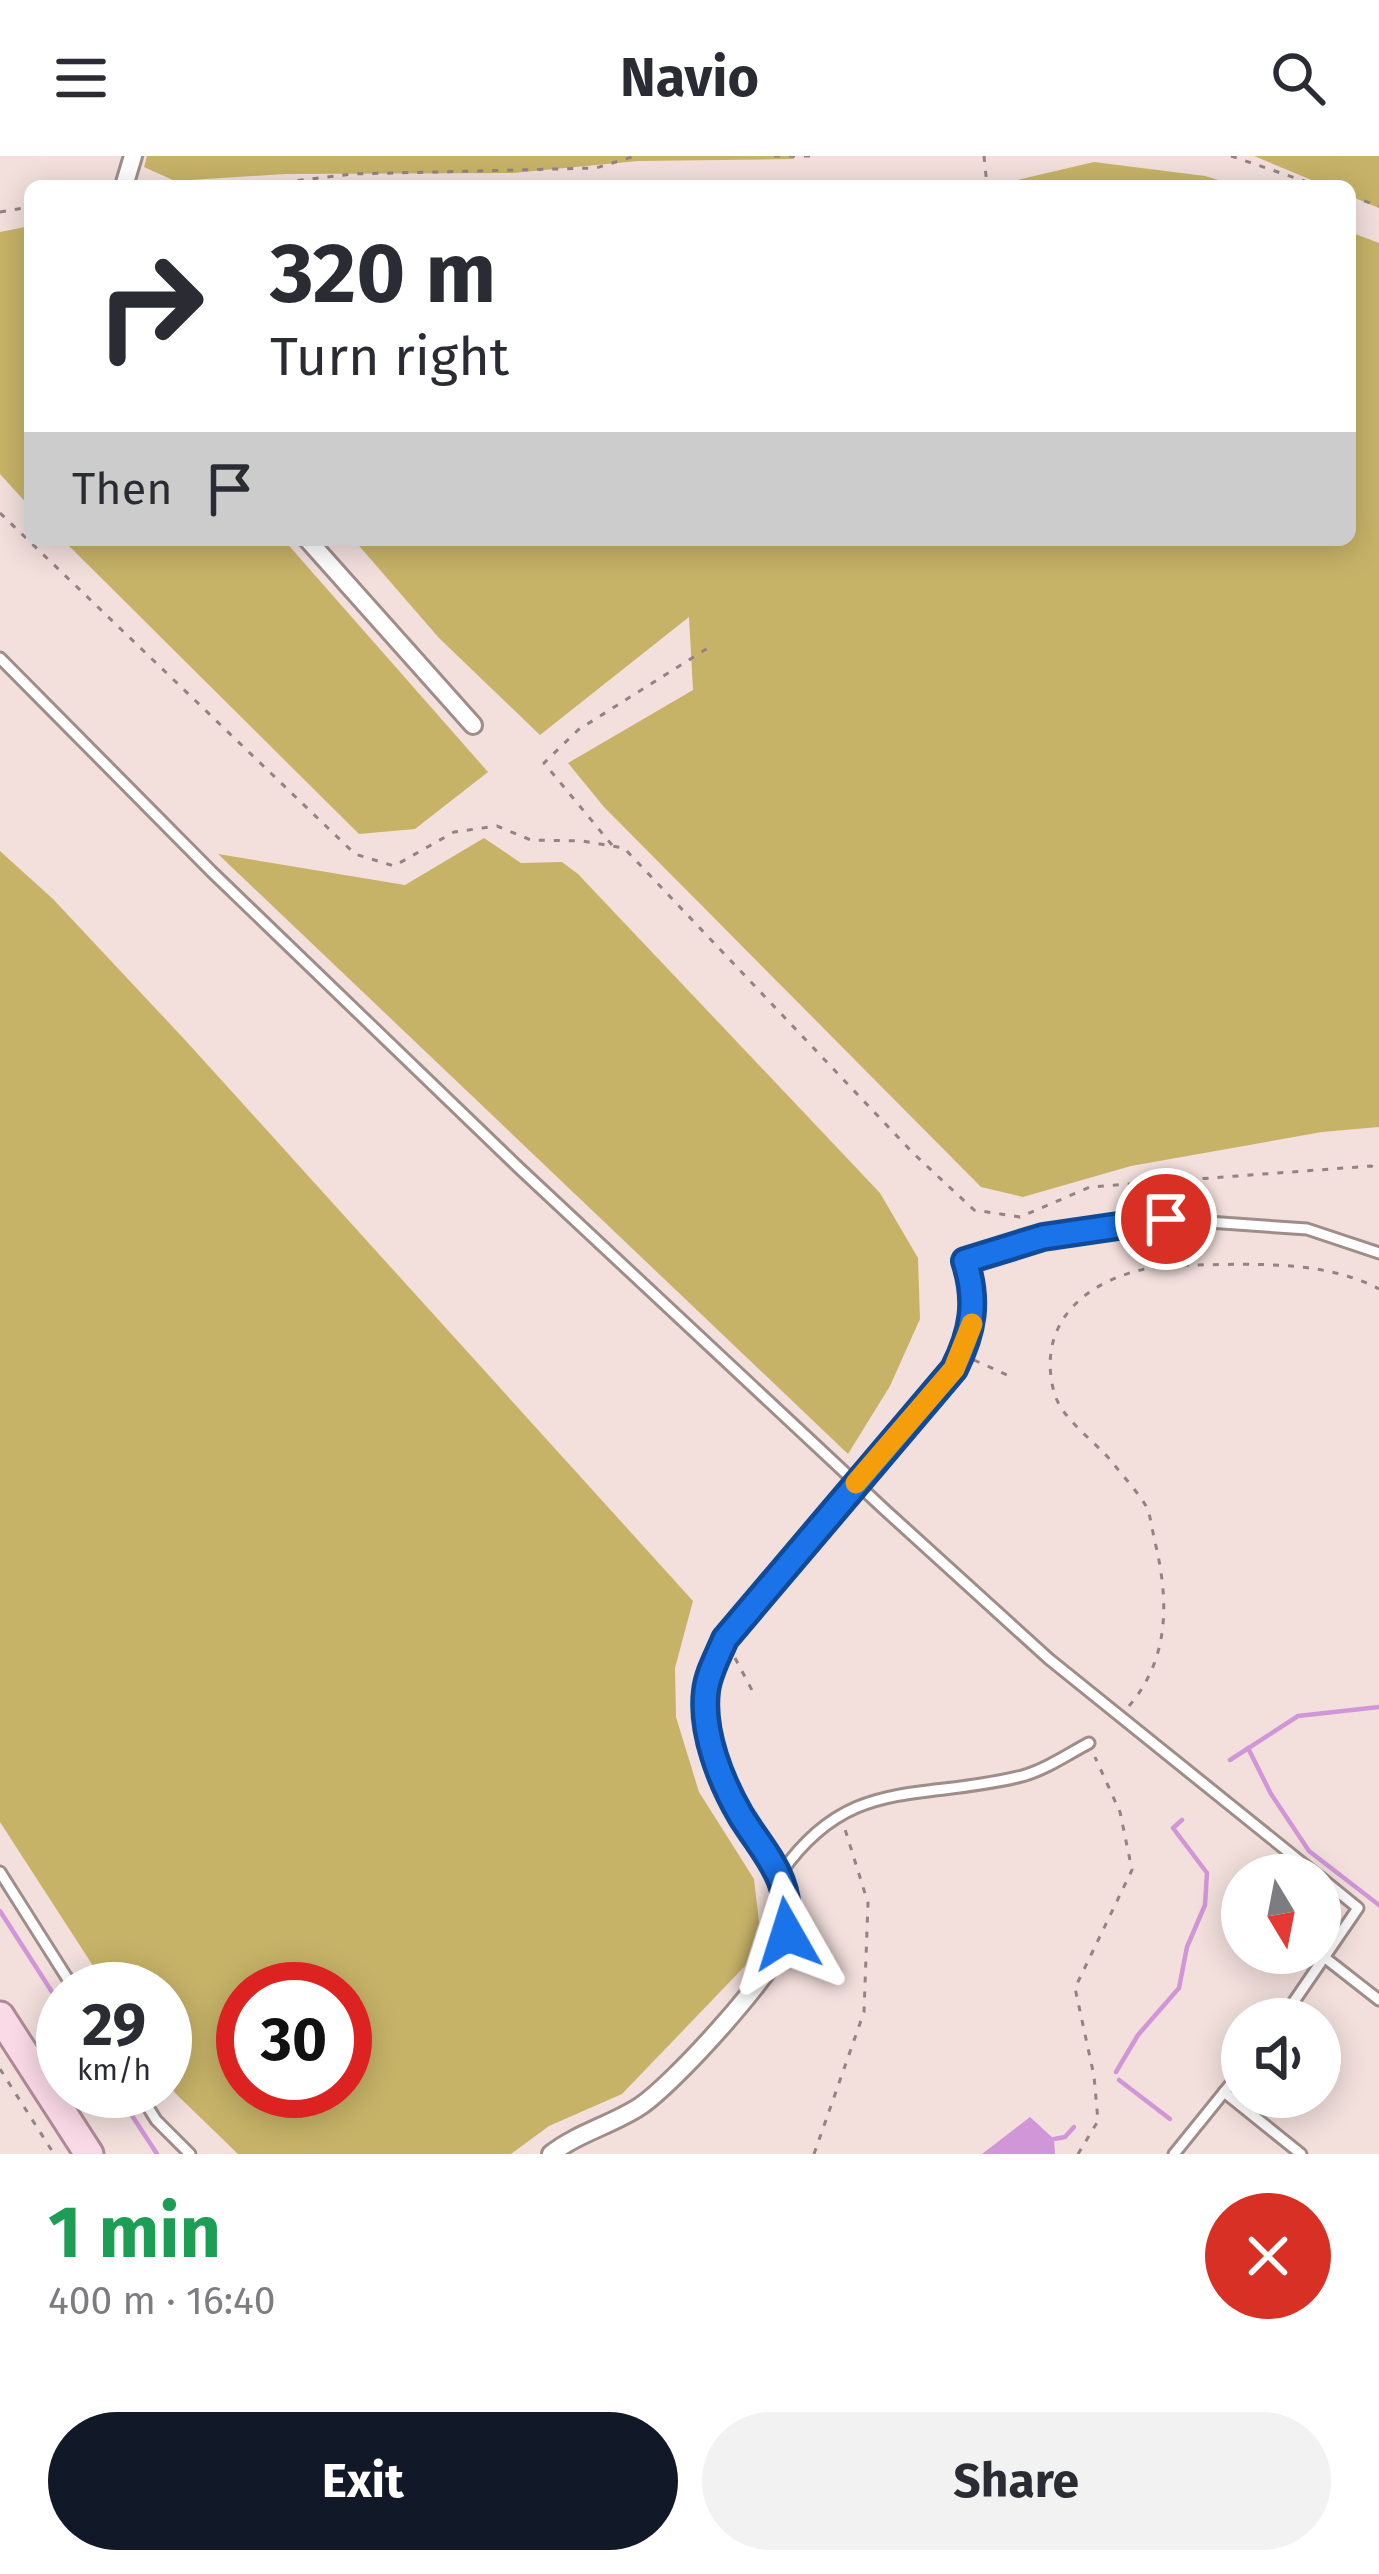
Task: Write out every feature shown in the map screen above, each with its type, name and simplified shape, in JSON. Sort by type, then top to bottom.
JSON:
[{"type":"main road","points":[[0,2016],[89,2154]]},
{"type":"street","points":[[313,546],[473,725]]},
{"type":"street","points":[[551,2154],[644,2104],[765,1976],[787,1934],[789,1912],[781,1873],[741,1815],[716,1763],[705,1695],[708,1677],[725,1639],[747,1610],[958,1361],[973,1320],[974,1288],[965,1261]]},
{"type":"lane","points":[[0,658],[212,872],[518,1167],[902,1525],[1049,1659],[1292,1854]]},
{"type":"lane","points":[[965,1261],[1043,1237],[1166,1219],[1307,1229],[1379,1252]]},
{"type":"lane","points":[[781,1873],[804,1840],[854,1806],[917,1790],[1026,1775],[1089,1743]]},
{"type":"lane","points":[[0,1872],[57,1962]]},
{"type":"lane","points":[[1341,1894],[1358,1908],[1341,1932]]},
{"type":"lane","points":[[1341,1970],[1379,2000]]},
{"type":"lane","points":[[1175,2154],[1221,2096]]},
{"type":"lane","points":[[155,2118],[190,2154]]},
{"type":"lane","points":[[1256,2118],[1301,2154]]},
{"type":"path","points":[[307,180],[596,168],[635,156]]},
{"type":"path","points":[[774,156],[818,156]]},
{"type":"path","points":[[1231,156],[1301,180]]},
{"type":"path","points":[[0,513],[24,536]]},
{"type":"path","points":[[34,546],[355,854],[394,866],[454,832],[497,826],[531,840],[624,848],[914,1154],[974,1210],[1020,1217],[1090,1187],[1371,1166],[1379,1171]]},
{"type":"path","points":[[614,846],[544,763],[578,730],[711,646]]},
{"type":"path","points":[[1120,1716],[1141,1691],[1163,1640],[1162,1580],[1148,1509],[1054,1395],[1052,1358],[1060,1320],[1083,1294],[1122,1274],[1170,1265],[1277,1265],[1352,1275],[1379,1289]]},
{"type":"path","points":[[958,1361],[1009,1376]]},
{"type":"path","points":[[725,1639],[754,1694]]},
{"type":"path","points":[[1078,2154],[1098,2121],[1094,2076],[1075,1988],[1132,1870],[1120,1812],[1089,1743]]},
{"type":"path","points":[[814,2154],[864,2012],[868,1903],[841,1814]]},
{"type":"path","points":[[0,2069],[54,2154]]},
{"type":"shaded area","points":[[147,156],[794,156],[638,161],[513,173],[285,174],[191,180],[173,180],[144,167]]},
{"type":"shaded area","points":[[1254,156],[1379,156],[1379,208],[1356,198],[1356,180],[1312,180]]},
{"type":"shaded area","points":[[1094,162],[1218,180],[1017,180]]},
{"type":"shaded area","points":[[24,227],[24,500],[0,474],[0,232]]},
{"type":"shaded area","points":[[1356,234],[1379,243],[1379,1127],[1322,1132],[1131,1166],[1023,1197],[981,1187],[604,807],[568,763],[693,690],[689,617],[540,735],[439,638],[359,546],[1356,546]]},
{"type":"shaded area","points":[[69,546],[289,546],[488,772],[415,829],[359,834]]},
{"type":"shaded area","points":[[484,838],[521,863],[562,862],[578,874],[880,1193],[918,1258],[920,1319],[890,1386],[848,1454],[218,854],[405,885]]},
{"type":"shaded area","points":[[0,851],[53,899],[186,1041],[693,1601],[675,1668],[676,1717],[699,1792],[754,1879],[759,1922],[745,1966],[622,2094],[549,2126],[511,2154],[238,2154],[192,2109],[192,1962],[91,1962],[0,1822]]},
{"type":"shaded area","points":[[1030,2117],[1054,2139],[1055,2154],[982,2154]]},
{"type":"waterway","points":[[1230,1760],[1298,1716],[1379,1707]]},
{"type":"waterway","points":[[1248,1748],[1271,1794],[1309,1851],[1379,1905]]},
{"type":"waterway","points":[[1116,2072],[1138,2035],[1179,1988],[1187,1947],[1205,1905],[1207,1873],[1173,1828],[1182,1820]]},
{"type":"waterway","points":[[0,1911],[36,1967]]},
{"type":"waterway","points":[[1119,2080],[1170,2119]]},
{"type":"waterway","points":[[134,2118],[157,2154]]},
{"type":"waterway","points":[[1054,2139],[1065,2137],[1074,2127]]},
{"type":"slow traffic","points":[[856,1483],[954,1369],[972,1324]]},
{"type":"route","points":[[787,1934],[789,1912],[781,1873],[741,1815],[716,1763],[705,1695],[725,1639],[954,1369],[973,1320],[974,1288],[965,1261],[1043,1237],[1166,1219]]}]
